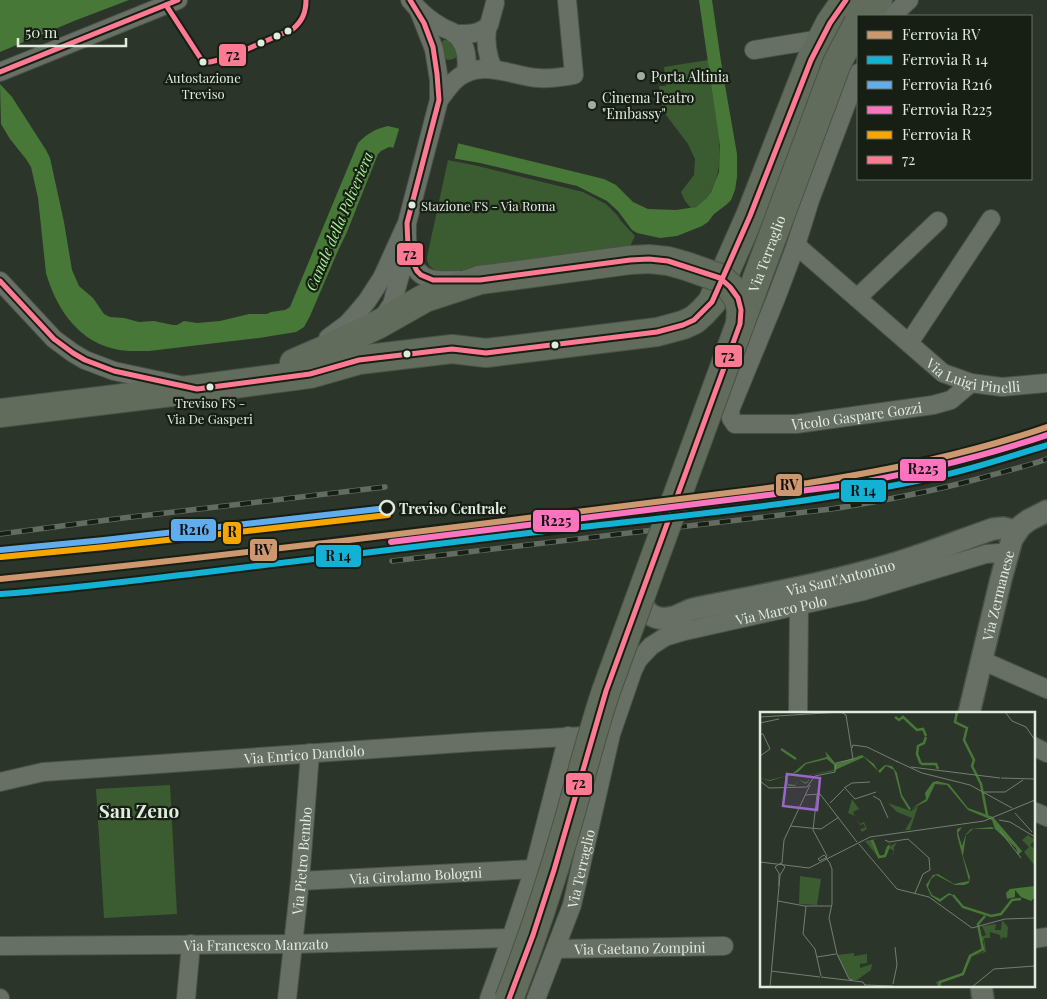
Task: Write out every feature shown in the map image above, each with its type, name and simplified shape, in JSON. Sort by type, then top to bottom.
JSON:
[{"type":"main road","points":[[0,413],[310,374],[358,360],[452,349],[486,353],[636,335],[670,329],[694,320],[712,302],[747,223],[811,60],[830,23],[846,0]]},
{"type":"main road","points":[[865,15],[878,0]]},
{"type":"main road","name":"Via Terraglio","points":[[509,999],[553,874],[594,726],[606,691],[740,324],[838,64],[857,26]]},
{"type":"main road","points":[[244,382],[331,347],[379,324],[425,298],[480,280],[630,260],[668,261],[720,278],[738,298],[741,310],[740,324]]},
{"type":"street","points":[[2,71],[178,0]]},
{"type":"street","points":[[439,100],[454,82],[466,73],[480,69],[493,69],[539,78],[559,78],[574,75],[567,0]]},
{"type":"street","points":[[893,15],[909,0]]},
{"type":"street","points":[[493,69],[487,48],[488,26],[495,3]]},
{"type":"street","points":[[415,6],[441,27],[454,34],[464,45],[467,64],[466,73]]},
{"type":"street","points":[[269,373],[329,337],[357,313],[382,278],[407,223],[439,100],[439,80],[434,49],[415,6]]},
{"type":"street","points":[[454,34],[478,32],[488,26]]},
{"type":"street","points":[[754,50],[821,40]]},
{"type":"street","points":[[796,245],[810,200],[857,76]]},
{"type":"street","points":[[909,343],[991,219]]},
{"type":"street","points":[[856,298],[938,221]]},
{"type":"street","points":[[407,223],[408,247],[415,268],[421,275],[434,280],[480,280]]},
{"type":"street","name":"Via Luigi Pinelli","points":[[796,245],[943,372],[971,383],[1002,387],[1047,383]]},
{"type":"street","name":"Vicolo Gaspare Gozzi","points":[[796,245],[730,410],[731,418],[735,424],[796,424],[933,405],[951,400],[971,383]]},
{"type":"street","points":[[379,324],[392,304],[408,247]]},
{"type":"street","points":[[0,281],[54,339],[73,353],[114,371],[197,389]]},
{"type":"street","points":[[1016,531],[1029,520],[1047,511]]},
{"type":"street","name":"Via Sant'Antonino","points":[[642,592],[647,612],[659,618],[674,617],[693,609],[861,572],[924,554],[993,529],[1003,528],[1016,531]]},
{"type":"street","name":"Via Zermanese","points":[[969,712],[1007,554],[1016,531]]},
{"type":"street","name":"Via Marco Polo","points":[[611,734],[638,660],[651,646],[665,638],[685,630],[799,606],[872,588],[986,554],[1007,554]]},
{"type":"street","points":[[798,712],[799,606]]},
{"type":"street","points":[[981,660],[1047,689]]},
{"type":"street","name":"Via Enrico Dandolo","points":[[0,782],[43,772],[611,734]]},
{"type":"street","name":"Via Terraglio","points":[[536,999],[572,905],[611,734]]},
{"type":"street","points":[[489,999],[534,869],[568,736]]},
{"type":"street","points":[[1034,746],[1047,753]]},
{"type":"street","name":"Via Pietro Bembo","points":[[287,999],[300,881],[310,753]]},
{"type":"street","points":[[1034,811],[1047,817]]},
{"type":"street","name":"Via Girolamo Bologni","points":[[300,881],[534,869]]},
{"type":"street","points":[[1034,939],[1047,937]]},
{"type":"street","name":"Via Francesco Manzato","points":[[0,946],[294,944],[511,938]]},
{"type":"street","points":[[186,999],[191,944]]},
{"type":"street","name":"Via Gaetano Zompini","points":[[556,949],[724,946]]},
{"type":"street","points":[[981,986],[983,999]]},
{"type":"shaded area","points":[[448,39],[455,40],[458,56],[446,60],[442,58],[439,45]]},
{"type":"shaded area","points":[[708,60],[720,151],[718,171],[706,200],[691,208],[681,192],[694,175],[695,159],[688,144],[663,111],[659,86],[666,86],[664,67]]},
{"type":"shaded area","points":[[448,160],[583,192],[606,204],[635,236],[628,250],[442,273],[429,265],[427,257]]},
{"type":"shaded area","points":[[170,785],[177,914],[104,918],[96,789]]},
{"type":"water","points":[[0,0],[129,0],[0,52]]},
{"type":"water","name":"Canale della Polveriera","points":[[699,0],[712,0],[737,154],[737,177],[731,200],[702,226],[677,236],[660,238],[637,233],[632,230],[618,211],[607,201],[577,186],[480,163],[389,147],[378,154],[347,232],[310,316],[304,327],[296,332],[149,351],[120,350],[99,344],[77,329],[55,297],[46,273],[38,198],[31,167],[1,124],[0,84],[12,97],[50,158],[72,270],[79,286],[93,298],[104,314],[110,317],[139,322],[154,321],[173,325],[184,321],[197,323],[220,321],[249,314],[267,314],[290,307],[358,143],[372,132],[388,126],[604,179],[616,185],[633,202],[648,209],[676,210],[696,207],[711,192],[719,172],[720,146]]},
{"type":"pier","points":[[400,126],[459,140],[454,161],[393,149]]},
{"type":"railway","points":[[392,561],[831,509],[947,487],[1047,459]]},
{"type":"railway","points":[[0,534],[385,487]]},
{"type":"rail line","name":"RV","points":[[0,579],[303,545],[808,483],[869,473],[929,460],[1018,437],[1047,427]]},
{"type":"rail line","name":"R225","points":[[391,542],[840,486],[944,465],[1047,435]]},
{"type":"rail line","name":"R216","points":[[0,550],[387,508]]},
{"type":"rail line","name":"R","points":[[1,557],[388,515]]},
{"type":"transit line","name":"72","points":[[0,72],[178,0]]},
{"type":"transit line","name":"72","points":[[166,5],[203,62],[210,62],[227,58],[293,29],[303,16],[306,0]]},
{"type":"transit line","name":"72","points":[[410,0],[424,23],[433,47],[439,100],[407,223],[408,247],[413,263],[421,275],[433,280],[480,280],[630,260],[668,261],[720,278],[738,298],[741,310],[740,324],[606,691],[554,870],[533,935],[509,999]]},
{"type":"transit line","name":"72","points":[[0,281],[54,339],[85,360],[114,371],[197,389],[310,374],[359,360],[452,349],[486,353],[657,332],[683,325],[694,320],[712,302],[750,216],[811,60],[830,23],[846,0]]},
{"type":"transit line","points":[[1,594],[53,590],[787,503],[940,476],[980,466],[1047,445]]},
{"type":"place","name":"Autostazione Treviso","points":[[203,62]]},
{"type":"place","name":"Porta Altinia","points":[[641,76]]},
{"type":"place","name":"Cinema Teatro \"Embassy\"","points":[[592,105]]},
{"type":"place","name":"Stazione FS - Via Roma","points":[[412,205]]},
{"type":"place","name":"Treviso FS - Via De Gasperi","points":[[210,387]]},
{"type":"place","name":"Treviso Centrale","points":[[387,508]]},
{"type":"district","name":"San Zeno","points":[[139,810]]}]
